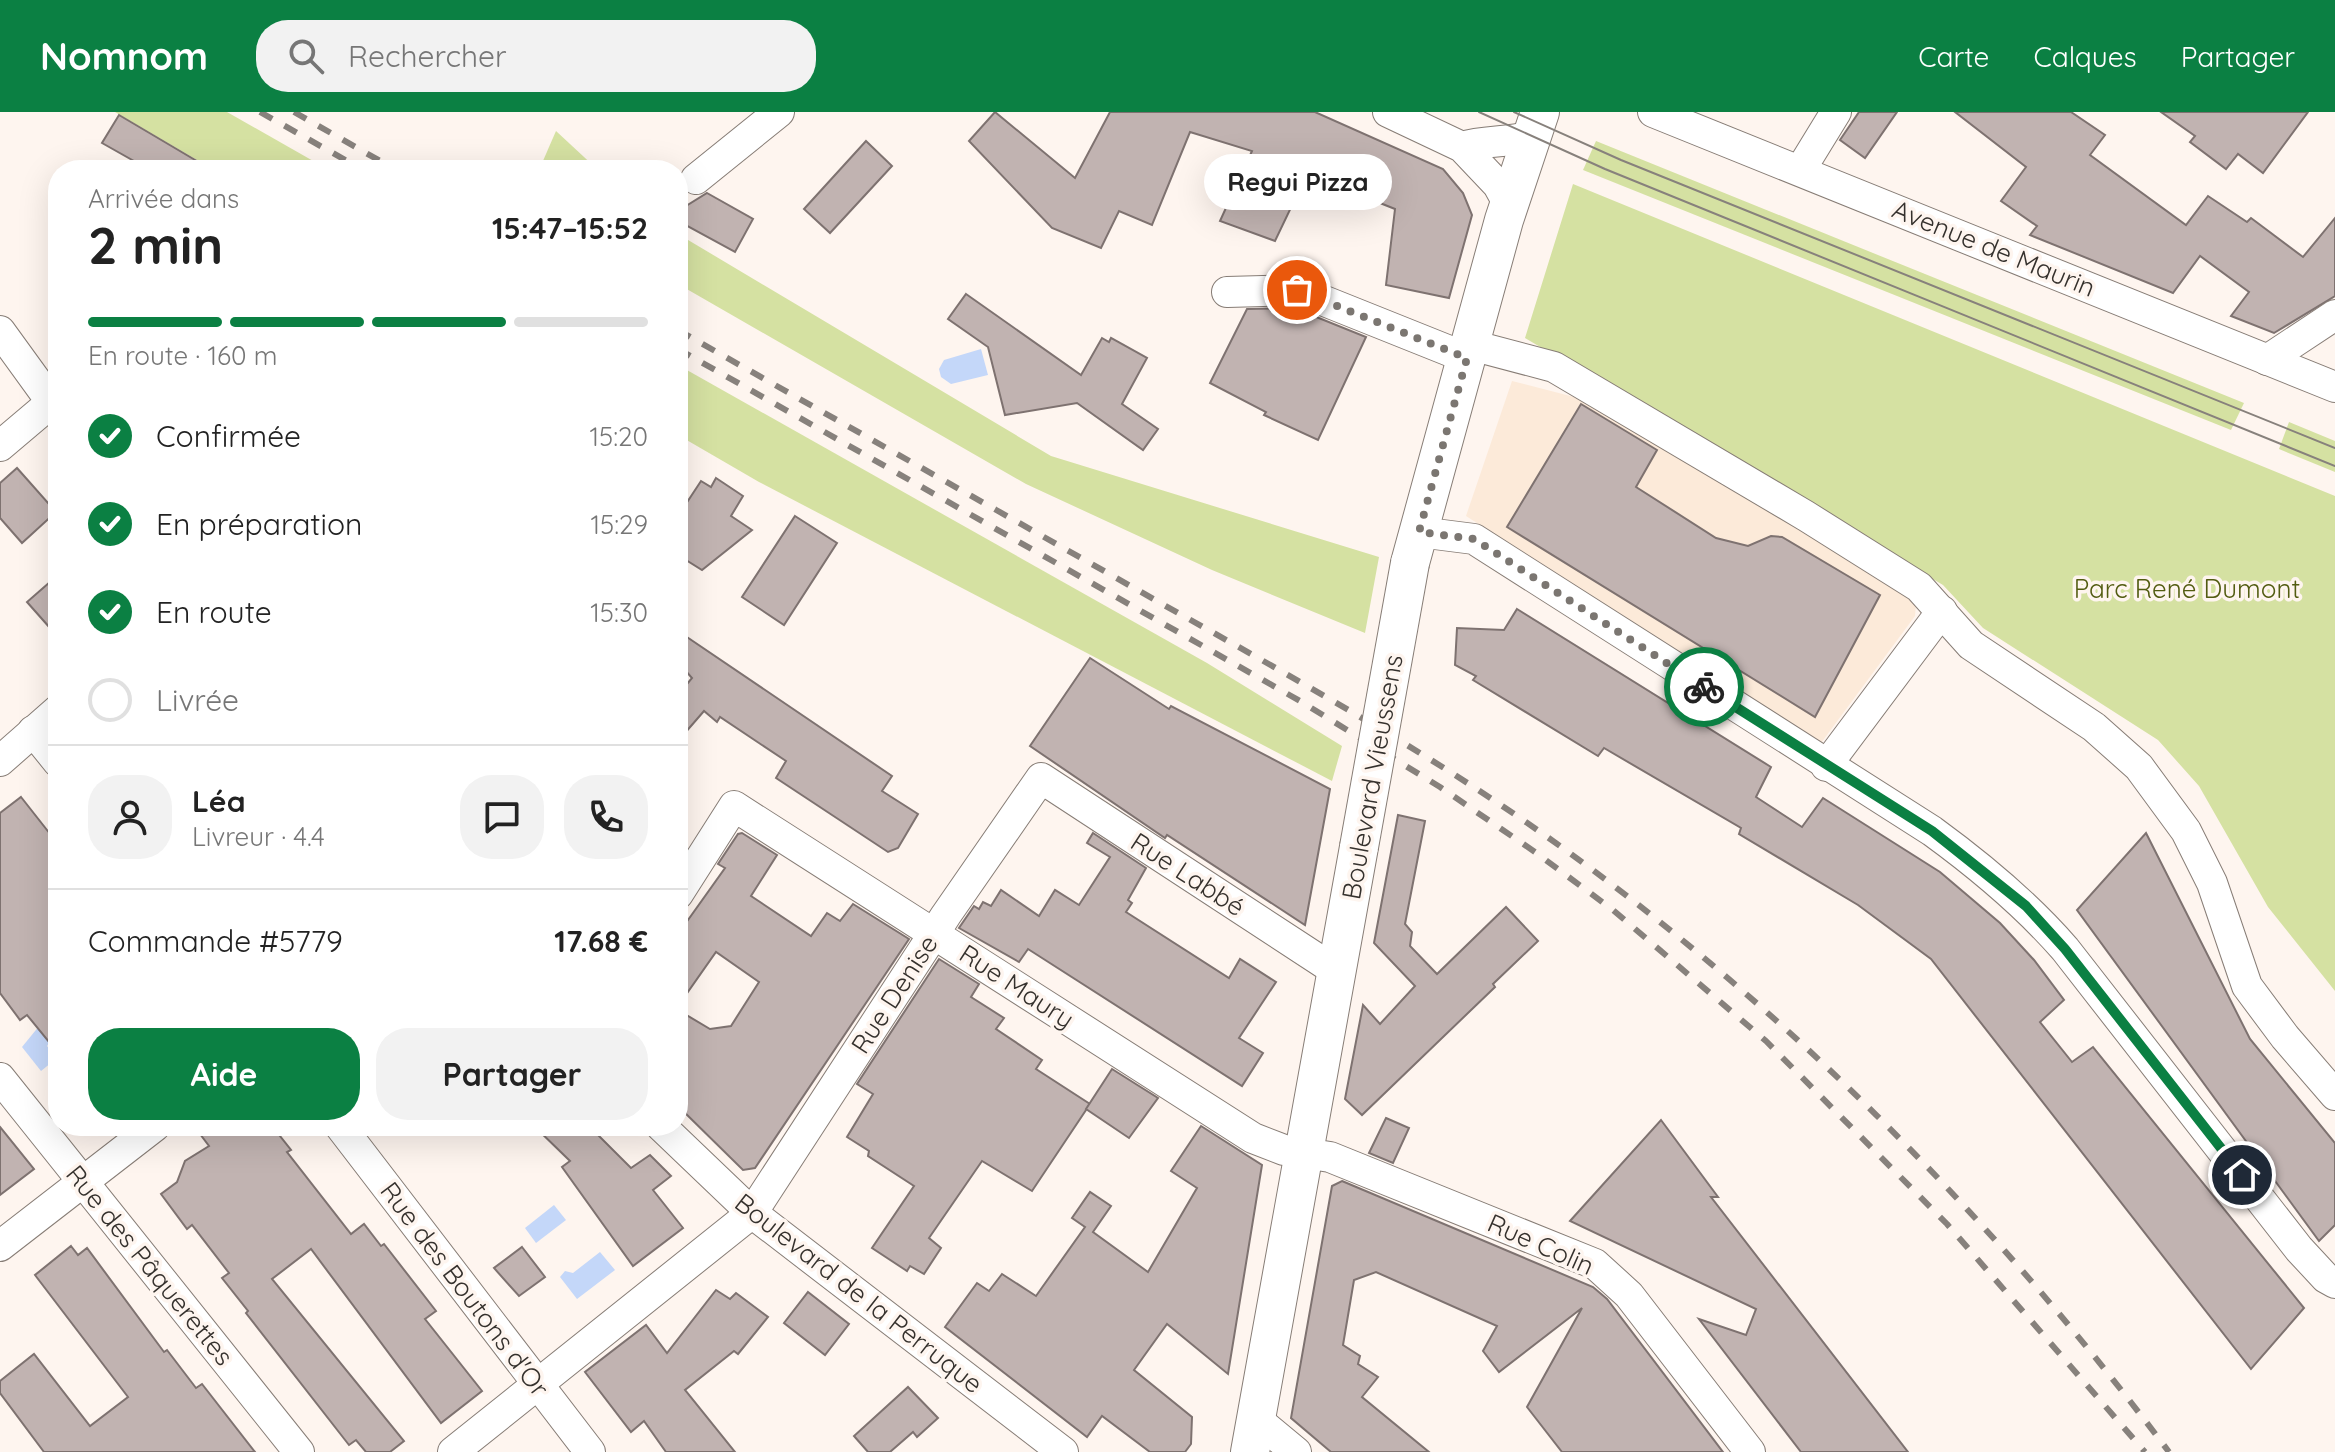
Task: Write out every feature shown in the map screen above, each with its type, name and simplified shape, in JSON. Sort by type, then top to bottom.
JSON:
[{"type":"main road","name":"Boulevard Vieussens","points":[[1253,1436],[1415,548],[1509,205],[1536,124]]},
{"type":"street","points":[[696,179],[779,112]]},
{"type":"street","points":[[1388,112],[1462,147],[1498,185],[1509,205]]},
{"type":"street","name":"Avenue de Maurin","points":[[1653,112],[1801,169],[2335,387]]},
{"type":"street","points":[[1801,169],[1836,112]]},
{"type":"street","points":[[1462,147],[1476,143],[1508,143],[1536,124]]},
{"type":"street","points":[[1227,292],[1297,290],[1469,352],[1554,367],[1919,587],[1971,645],[2094,727],[2139,767],[2186,831],[2212,883],[2247,986],[2285,1037],[2335,1095]]},
{"type":"street","points":[[2267,360],[2335,315]]},
{"type":"street","points":[[0,331],[48,396]]},
{"type":"street","points":[[0,446],[48,411]]},
{"type":"street","points":[[1415,548],[1474,539],[1932,831],[2026,906],[2065,949],[2299,1249],[2326,1278],[2335,1283]]},
{"type":"street","points":[[1826,766],[1942,611]]},
{"type":"street","points":[[0,761],[48,718]]},
{"type":"street","points":[[33,731],[48,750]]},
{"type":"street","name":"Rue Denise","points":[[453,1452],[752,1213],[935,933],[1041,778]]},
{"type":"street","name":"Rue Labbé","points":[[1041,778],[1336,971]]},
{"type":"street","name":"Rue Maury","points":[[688,878],[734,806],[1253,1138],[1284,1150],[1305,1152]]},
{"type":"street","name":"Rue des Pâquerettes","points":[[0,1078],[299,1452]]},
{"type":"street","points":[[0,1246],[143,1136]]},
{"type":"street","name":"Rue des Boutons d'Or","points":[[348,1136],[590,1452]]},
{"type":"street","name":"Boulevard de la Perruque","points":[[671,1136],[752,1213],[1063,1452]]},
{"type":"street","name":"Rue Colin","points":[[1305,1152],[1330,1157],[1595,1264],[1629,1295],[1750,1452]]},
{"type":"street","points":[[1253,1436],[1296,1452]]},
{"type":"shaded area","points":[[1512,381],[1578,398],[1900,586],[1916,604],[1915,616],[1821,743],[1466,516]]},
{"type":"green space","points":[[115,112],[227,112],[311,160],[197,160]]},
{"type":"green space","points":[[556,131],[587,160],[543,160]]},
{"type":"green space","points":[[1596,141],[2244,403],[2231,430],[1583,170]]},
{"type":"green space","name":"Parc René Dumont","points":[[1573,184],[2335,496],[2335,991],[2268,907],[2199,786],[2158,740],[1983,628],[1943,585],[1525,338]]},
{"type":"green space","points":[[688,240],[1051,456],[1379,557],[1365,633],[1212,570],[1026,484],[688,290]]},
{"type":"green space","points":[[688,371],[1207,663],[1342,746],[1332,781],[759,482],[688,441]]},
{"type":"green space","points":[[2289,422],[2335,441],[2335,472],[2279,449]]},
{"type":"water","points":[[981,349],[988,375],[951,384],[941,377],[939,369],[944,360]]},
{"type":"water","points":[[40,1025],[48,1031],[48,1065],[41,1071],[22,1047]]},
{"type":"water","points":[[554,1205],[566,1220],[536,1243],[525,1228]]},
{"type":"water","points":[[600,1252],[615,1270],[577,1299],[560,1277],[565,1271],[573,1273]]},
{"type":"building","points":[[995,112],[1075,178],[1110,112],[1315,112],[1443,169],[1463,193],[1472,215],[1449,298],[1386,285],[1395,209],[1307,174],[1275,241],[1220,221],[1252,151],[1190,132],[1152,225],[1119,211],[1101,248],[1052,228],[969,141]]},
{"type":"building","points":[[1859,112],[1897,112],[1865,158],[1840,140]]},
{"type":"building","points":[[1955,112],[2071,112],[2105,135],[2090,155],[2186,225],[2208,196],[2247,222],[2251,218],[2303,257],[2335,218],[2335,296],[2274,333],[2231,316],[2249,292],[2200,256],[2173,293],[2030,235],[2037,226],[2001,201],[2026,167]]},
{"type":"building","points":[[2161,112],[2308,112],[2263,173],[2238,154],[2226,169],[2190,142],[2195,136]]},
{"type":"building","points":[[119,115],[195,160],[132,160],[102,143]]},
{"type":"building","points":[[866,141],[892,166],[830,233],[804,209]]},
{"type":"building","points":[[707,193],[753,219],[735,252],[688,226],[688,205]]},
{"type":"building","points":[[966,294],[1081,375],[1102,338],[1109,342],[1111,338],[1147,358],[1122,404],[1158,429],[1143,450],[1077,403],[1005,415],[988,347],[948,319]]},
{"type":"building","points":[[1294,308],[1366,337],[1318,440],[1264,415],[1266,412],[1210,383],[1247,309]]},
{"type":"building","points":[[1581,404],[1657,450],[1636,487],[1716,538],[1748,546],[1771,536],[1782,537],[1880,595],[1815,717],[1507,527]]},
{"type":"building","points":[[17,468],[48,503],[48,519],[22,543],[0,518],[0,483]]},
{"type":"building","points":[[716,478],[743,496],[731,516],[752,530],[702,570],[688,561],[688,501],[701,481],[711,487]]},
{"type":"building","points":[[795,516],[837,543],[784,625],[742,597]]},
{"type":"building","points":[[48,584],[48,626],[27,602]]},
{"type":"building","points":[[1517,609],[1771,767],[1756,797],[1802,827],[1823,798],[1940,872],[2000,923],[2034,960],[2064,1000],[2040,1022],[2072,1062],[2093,1047],[2304,1308],[2251,1369],[1931,959],[1858,905],[1739,834],[1741,828],[1604,748],[1598,756],[1473,680],[1476,676],[1455,665],[1457,628],[1504,630]]},
{"type":"building","points":[[688,638],[892,776],[882,791],[918,814],[898,848],[888,852],[776,778],[786,761],[720,717],[717,722],[704,711],[688,729],[688,683],[692,678],[688,673]]},
{"type":"building","points":[[1090,658],[1169,709],[1171,706],[1330,789],[1305,925],[1167,835],[1165,838],[1030,746]]},
{"type":"building","points":[[21,797],[48,831],[48,1041],[27,1015],[20,1020],[0,993],[0,813]]},
{"type":"building","points":[[1398,815],[1425,821],[1405,924],[1412,932],[1410,946],[1437,974],[1506,907],[1538,941],[1493,984],[1495,987],[1362,1115],[1345,1099],[1363,1005],[1380,1024],[1415,986],[1374,943]]},
{"type":"building","points":[[742,833],[777,855],[751,896],[811,936],[827,913],[840,921],[853,904],[909,939],[755,1168],[743,1170],[688,1116],[688,1016],[710,1029],[731,1026],[759,982],[716,952],[688,992],[688,920],[725,868],[718,864],[738,834]]},
{"type":"building","points":[[1093,833],[1146,868],[1128,900],[1132,903],[1126,912],[1229,978],[1240,959],[1276,982],[1239,1038],[1263,1053],[1242,1086],[1028,949],[1019,962],[959,928],[974,906],[979,909],[983,902],[991,906],[1001,890],[1039,916],[1055,890],[1079,905],[1110,857],[1087,843]]},
{"type":"building","points":[[2146,833],[2250,1039],[2335,1143],[2335,1225],[2319,1241],[2077,910]]},
{"type":"building","points":[[939,959],[979,984],[971,997],[1004,1018],[996,1029],[1042,1060],[1036,1069],[1090,1104],[1032,1191],[982,1161],[929,1238],[941,1248],[924,1274],[910,1266],[907,1271],[872,1248],[914,1186],[868,1156],[869,1151],[847,1137],[873,1094],[857,1084]]},
{"type":"building","points":[[1112,1069],[1158,1098],[1129,1138],[1086,1109]]},
{"type":"building","points":[[1386,1118],[1409,1128],[1393,1163],[1369,1153]]},
{"type":"building","points":[[1661,1120],[1718,1197],[1711,1197],[1908,1452],[1801,1452],[1699,1319],[1746,1335],[1756,1309],[1570,1221]]},
{"type":"building","points":[[1201,1126],[1262,1165],[1228,1374],[1167,1324],[1134,1370],[1192,1417],[1191,1444],[1185,1452],[1150,1452],[1102,1416],[1087,1437],[945,1327],[977,1283],[989,1291],[1002,1274],[1036,1296],[1085,1227],[1072,1218],[1090,1192],[1111,1206],[1093,1232],[1148,1272],[1197,1188],[1171,1171]]},
{"type":"building","points":[[0,1127],[34,1169],[0,1195]]},
{"type":"building","points":[[202,1136],[280,1136],[291,1150],[287,1152],[351,1234],[364,1224],[381,1246],[384,1244],[436,1311],[425,1319],[482,1391],[441,1423],[311,1249],[272,1279],[404,1441],[390,1452],[366,1452],[356,1440],[349,1445],[246,1313],[248,1311],[222,1278],[229,1273],[192,1225],[187,1229],[161,1194],[177,1182],[185,1161],[209,1146]]},
{"type":"building","points":[[544,1136],[599,1136],[631,1168],[650,1155],[671,1176],[653,1190],[683,1228],[633,1266],[562,1167],[570,1161]]},
{"type":"building","points":[[1342,1181],[1593,1287],[1607,1299],[1723,1452],[1562,1452],[1527,1407],[1582,1308],[1499,1372],[1483,1351],[1497,1326],[1376,1272],[1354,1280],[1343,1345],[1360,1356],[1358,1364],[1378,1377],[1362,1397],[1429,1452],[1331,1452],[1291,1418],[1332,1186]]},
{"type":"building","points":[[71,1246],[78,1255],[87,1248],[164,1352],[167,1350],[196,1388],[202,1384],[255,1452],[44,1452],[0,1393],[0,1381],[34,1354],[90,1426],[128,1397],[35,1275]]},
{"type":"building","points":[[522,1247],[545,1277],[519,1296],[494,1268]]},
{"type":"building","points":[[716,1290],[730,1299],[736,1293],[768,1317],[738,1354],[734,1351],[685,1390],[735,1452],[666,1452],[644,1421],[631,1432],[585,1372],[646,1325],[667,1353]]},
{"type":"building","points":[[808,1292],[849,1324],[825,1355],[784,1323]]},
{"type":"building","points":[[908,1387],[938,1418],[917,1437],[913,1432],[890,1452],[868,1452],[854,1436]]},
{"type":"tram line","points":[[1479,112],[1605,169],[2335,466]]},
{"type":"tram line","points":[[1514,112],[1621,160],[2335,448]]},
{"type":"railway","points":[[260,112],[345,160]]},
{"type":"railway","points":[[294,112],[378,160]]},
{"type":"railway","points":[[688,336],[1316,691],[1464,781],[1560,846],[1729,979],[1810,1051],[1887,1126],[2034,1284],[2169,1452]]},
{"type":"railway","points":[[688,355],[1300,701],[1440,787],[1613,910],[1766,1041],[1947,1224],[2145,1452]]},
{"type":"way so far","points":[[1297,290],[1467,358],[1419,532],[1474,539],[1704,687]]},
{"type":"place","name":"Regui Pizza","points":[[1297,290]]},
{"type":"route","points":[[1704,687],[1932,831],[2026,906],[2065,949],[2242,1175]]}]
